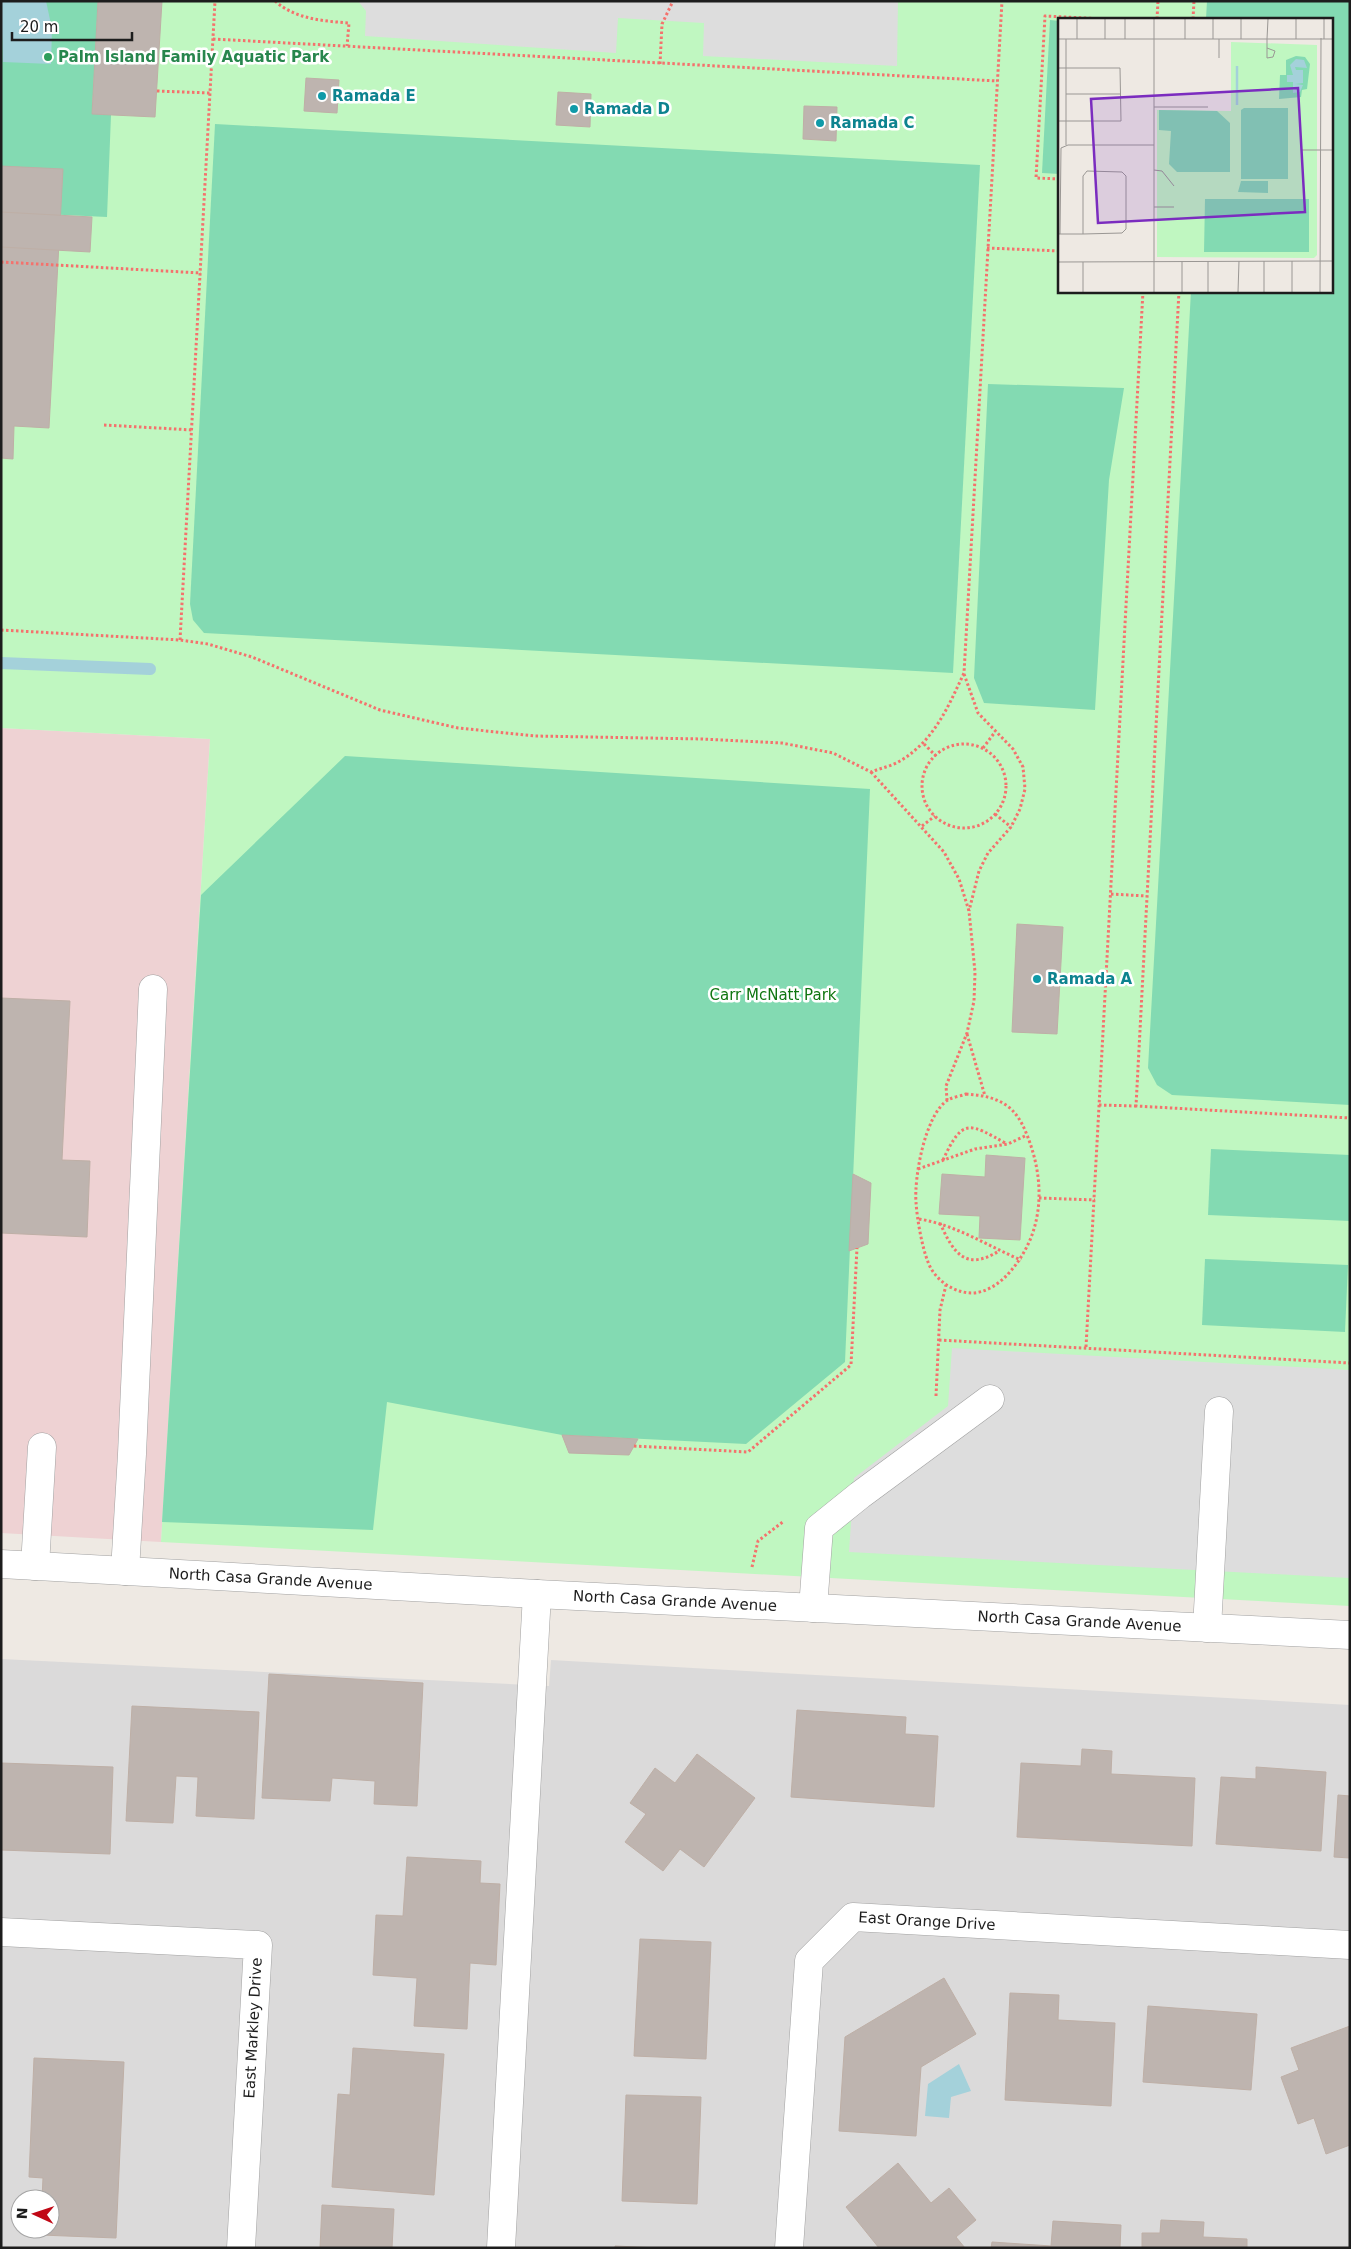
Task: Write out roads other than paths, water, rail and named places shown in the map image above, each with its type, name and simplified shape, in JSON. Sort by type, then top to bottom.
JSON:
[{"type":"street","points":[[125,1571],[153,989]]},
{"type":"street","points":[[813,1608],[820,1528],[860,1495],[990,1399]]},
{"type":"street","points":[[1206,1628],[1219,1411]]},
{"type":"street","points":[[35,1566],[42,1447]]},
{"type":"street","name":"North Casa Grande Avenue","points":[[1,1564],[536,1594],[1350,1635]]},
{"type":"street","points":[[501,2248],[536,1594]]},
{"type":"street","name":"East Orange Drive","points":[[789,2248],[809,1961],[853,1917],[1350,1945]]},
{"type":"street","name":"East Markley Drive","points":[[1,1932],[258,1945],[241,2248]]},
{"type":"water","points":[[1,1],[46,1],[52,29],[51,64],[3,62]]},
{"type":"water","points":[[959,2064],[971,2091],[951,2097],[949,2118],[925,2116],[928,2084]]},
{"type":"waterway","points":[[1,663],[150,669]]},
{"type":"place","name":"Palm Island Family Aquatic Park","points":[[48,57]]},
{"type":"place","name":"Ramada E","points":[[322,96]]},
{"type":"place","name":"Ramada D","points":[[574,109]]},
{"type":"place","name":"Ramada C","points":[[820,123]]},
{"type":"place","name":"Ramada A","points":[[1037,979]]},
{"type":"park label","name":"Carr McNatt Park","points":[[773,995]]}]
